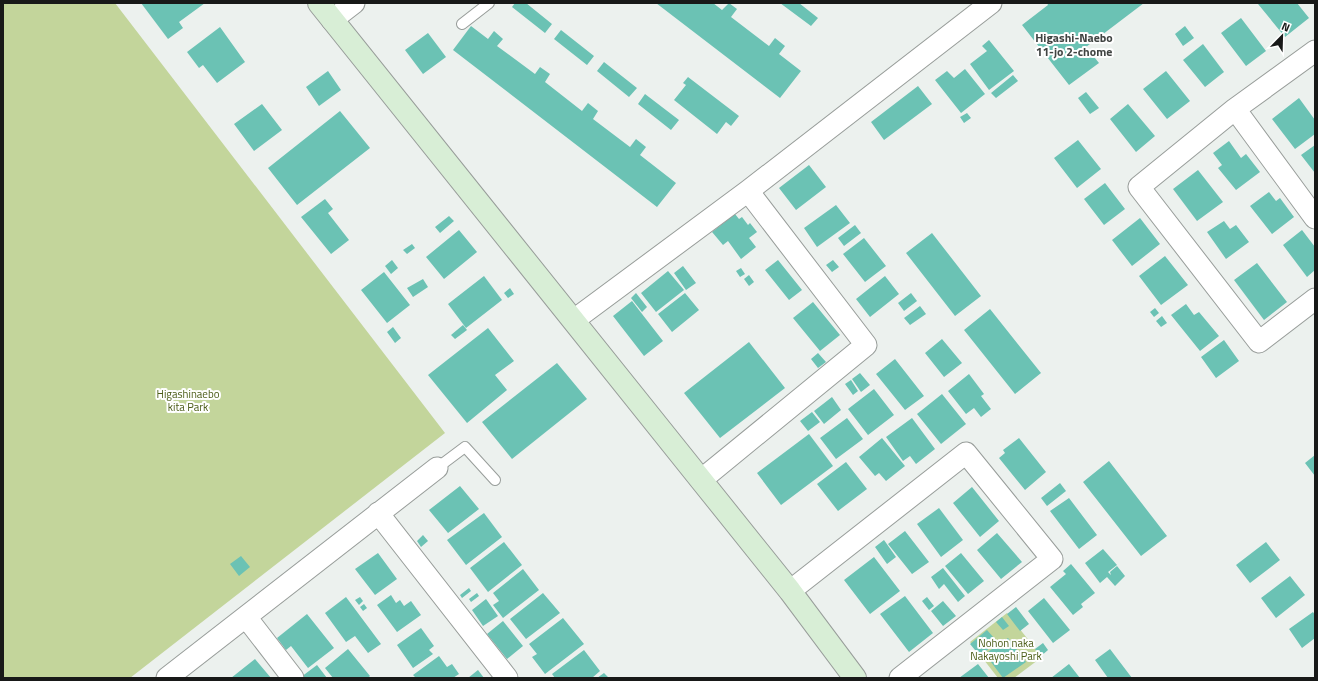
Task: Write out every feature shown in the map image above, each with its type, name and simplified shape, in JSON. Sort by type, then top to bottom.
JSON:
[{"type":"street","points":[[319,3],[790,591],[855,678]]},
{"type":"street","points":[[332,20],[354,3]]},
{"type":"street","points":[[574,320],[748,192],[991,3]]},
{"type":"street","points":[[1315,51],[1235,109],[1139,187],[1259,342],[1315,299]]},
{"type":"street","points":[[1235,109],[1315,218]]},
{"type":"street","points":[[701,480],[866,345],[748,192]]},
{"type":"street","points":[[790,591],[966,453],[1052,559],[900,678]]},
{"type":"street","points":[[167,678],[437,468]]},
{"type":"street","points":[[378,514],[507,678]]},
{"type":"street","points":[[246,617],[292,678]]},
{"type":"lane","points":[[462,24],[489,3]]},
{"type":"lane","points":[[437,468],[466,447],[495,480]]},
{"type":"green space","name":"Higashinaebo kita Park","points":[[3,3],[115,3],[445,433],[130,678],[3,678]]},
{"type":"green space","name":"Nohon naka Nakayoshi Park","points":[[1007,613],[1042,657],[1014,678],[998,678],[970,642]]},
{"type":"building","points":[[141,3],[205,3],[179,22],[183,28],[168,39]]},
{"type":"building","points":[[515,3],[526,3],[552,24],[545,33],[512,7]]},
{"type":"building","points":[[656,3],[713,3],[722,10],[729,3],[737,9],[731,17],[769,46],[775,38],[785,46],[779,54],[801,71],[780,98]]},
{"type":"building","points":[[780,3],[799,3],[818,18],[811,26]]},
{"type":"building","points":[[1047,3],[1144,3],[1086,47],[1099,63],[1069,85],[1022,25],[1048,5]]},
{"type":"building","points":[[1297,3],[1309,18],[1285,37],[1258,4]]},
{"type":"building","points":[[1241,18],[1266,51],[1246,66],[1221,33]]},
{"type":"building","points":[[471,26],[488,39],[494,31],[503,39],[497,46],[535,74],[540,67],[550,74],[545,82],[582,111],[588,103],[598,111],[593,119],[630,147],[636,139],[646,147],[640,155],[676,183],[657,207],[453,50]]},
{"type":"building","points":[[1185,26],[1194,38],[1183,46],[1175,34]]},
{"type":"building","points":[[220,27],[245,62],[217,83],[203,65],[199,68],[187,52]]},
{"type":"building","points":[[561,30],[594,56],[587,65],[554,39]]},
{"type":"building","points":[[428,33],[446,57],[423,74],[405,50]]},
{"type":"building","points":[[989,40],[1014,71],[989,90],[970,64],[987,51],[982,46]]},
{"type":"building","points":[[1203,44],[1224,72],[1205,87],[1183,60]]},
{"type":"building","points":[[604,62],[637,88],[629,97],[597,71]]},
{"type":"building","points":[[965,69],[985,94],[961,113],[935,80],[947,71],[954,78]]},
{"type":"building","points":[[328,71],[341,90],[319,106],[306,87]]},
{"type":"building","points":[[1166,71],[1190,101],[1167,119],[1143,89]]},
{"type":"building","points":[[1013,75],[1018,81],[996,98],[991,93]]},
{"type":"building","points":[[688,77],[739,116],[731,126],[726,122],[717,134],[674,100],[686,85],[683,83]]},
{"type":"building","points":[[918,86],[932,104],[884,140],[871,122]]},
{"type":"building","points":[[1086,92],[1099,108],[1090,114],[1078,98]]},
{"type":"building","points":[[645,94],[679,120],[671,130],[638,104]]},
{"type":"building","points":[[1299,98],[1315,120],[1315,134],[1295,149],[1272,119]]},
{"type":"building","points":[[262,104],[282,130],[254,151],[234,124]]},
{"type":"building","points":[[1128,104],[1155,136],[1136,152],[1110,119]]},
{"type":"building","points":[[340,111],[370,148],[297,205],[268,168]]},
{"type":"building","points":[[967,113],[971,118],[964,123],[960,117]]},
{"type":"building","points":[[1078,140],[1101,169],[1077,188],[1054,158]]},
{"type":"building","points":[[1229,141],[1241,158],[1246,154],[1260,172],[1236,190],[1218,168],[1222,165],[1213,153]]},
{"type":"building","points":[[1315,145],[1315,173],[1301,155]]},
{"type":"building","points":[[809,165],[826,187],[796,210],[779,188]]},
{"type":"building","points":[[1198,170],[1223,202],[1197,221],[1173,189]]},
{"type":"building","points":[[1105,183],[1125,209],[1104,225],[1084,199]]},
{"type":"building","points":[[1269,192],[1276,201],[1280,198],[1294,217],[1272,234],[1250,206]]},
{"type":"building","points":[[325,199],[333,209],[328,213],[349,240],[331,254],[301,217]]},
{"type":"building","points":[[836,205],[850,223],[817,247],[804,228]]},
{"type":"building","points":[[735,214],[739,219],[742,217],[748,225],[750,223],[757,232],[749,238],[756,247],[741,259],[728,241],[723,245],[712,232]]},
{"type":"building","points":[[449,216],[454,221],[440,233],[435,227]]},
{"type":"building","points":[[1140,218],[1160,244],[1132,266],[1112,240]]},
{"type":"building","points":[[1224,221],[1230,229],[1236,225],[1249,242],[1226,259],[1207,232]]},
{"type":"building","points":[[855,225],[861,233],[844,246],[838,238]]},
{"type":"building","points":[[459,230],[477,252],[444,279],[426,257]]},
{"type":"building","points":[[1302,230],[1315,247],[1315,270],[1307,277],[1283,245]]},
{"type":"building","points":[[932,233],[981,296],[955,316],[906,253]]},
{"type":"building","points":[[864,238],[886,266],[865,282],[843,254]]},
{"type":"building","points":[[412,244],[415,248],[407,254],[403,250]]},
{"type":"building","points":[[1165,256],[1188,285],[1161,305],[1139,276]]},
{"type":"building","points":[[392,260],[398,268],[391,274],[385,266]]},
{"type":"building","points":[[778,260],[802,290],[789,300],[765,270]]},
{"type":"building","points":[[833,260],[839,267],[832,272],[826,265]]},
{"type":"building","points":[[1257,263],[1287,302],[1264,320],[1234,280]]},
{"type":"building","points":[[683,266],[696,283],[686,290],[674,273]]},
{"type":"building","points":[[741,268],[745,274],[740,277],[736,271]]},
{"type":"building","points":[[668,271],[684,290],[656,312],[641,293]]},
{"type":"building","points":[[384,272],[410,305],[387,323],[361,290]]},
{"type":"building","points":[[749,275],[754,282],[749,286],[744,279]]},
{"type":"building","points":[[484,276],[502,300],[466,328],[448,304]]},
{"type":"building","points":[[885,276],[899,294],[870,317],[856,299]]},
{"type":"building","points":[[423,279],[428,287],[413,297],[407,288]]},
{"type":"building","points":[[510,288],[514,294],[508,298],[504,293]]},
{"type":"building","points":[[636,293],[647,307],[642,312],[631,298]]},
{"type":"building","points":[[685,293],[699,310],[672,332],[658,314]]},
{"type":"building","points":[[911,293],[917,301],[904,311],[898,303]]},
{"type":"building","points":[[632,301],[663,341],[644,356],[613,316]]},
{"type":"building","points":[[813,302],[840,335],[820,351],[793,318]]},
{"type":"building","points":[[1186,304],[1194,315],[1199,312],[1219,336],[1200,351],[1171,315]]},
{"type":"building","points":[[920,306],[926,314],[910,325],[904,318]]},
{"type":"building","points":[[1155,308],[1159,313],[1154,317],[1150,312]]},
{"type":"building","points":[[990,309],[1041,373],[1015,394],[964,330]]},
{"type":"building","points":[[1162,316],[1167,323],[1161,327],[1156,321]]},
{"type":"building","points":[[463,325],[467,330],[455,339],[451,335]]},
{"type":"building","points":[[393,327],[401,338],[395,343],[387,332]]},
{"type":"building","points":[[488,328],[514,361],[495,375],[507,390],[467,423],[428,375]]},
{"type":"building","points":[[942,339],[962,363],[944,377],[925,353]]},
{"type":"building","points":[[1224,340],[1239,361],[1216,378],[1201,357]]},
{"type":"building","points":[[749,342],[785,388],[720,438],[684,393]]},
{"type":"building","points":[[818,353],[826,362],[818,368],[811,359]]},
{"type":"building","points":[[895,359],[924,396],[905,410],[876,374]]},
{"type":"building","points":[[557,363],[587,399],[512,459],[482,422]]},
{"type":"building","points":[[860,373],[870,385],[861,392],[852,379]]},
{"type":"building","points":[[969,374],[984,394],[981,396],[991,409],[981,417],[974,408],[966,414],[948,391]]},
{"type":"building","points":[[851,380],[858,391],[853,395],[845,384]]},
{"type":"building","points":[[874,389],[894,415],[868,435],[848,409]]},
{"type":"building","points":[[942,394],[966,424],[941,444],[917,414]]},
{"type":"building","points":[[832,397],[841,410],[824,424],[814,411]]},
{"type":"building","points":[[812,412],[820,422],[808,431],[800,421]]},
{"type":"building","points":[[847,418],[863,439],[836,459],[820,438]]},
{"type":"building","points":[[912,418],[935,449],[916,464],[910,456],[903,461],[886,437]]},
{"type":"building","points":[[809,434],[833,466],[781,505],[757,473]]},
{"type":"building","points":[[882,438],[905,466],[886,481],[879,473],[875,476],[859,457]]},
{"type":"building","points":[[1019,438],[1046,472],[1025,490],[999,458],[1005,453],[1003,450]]},
{"type":"building","points":[[1315,455],[1315,476],[1305,463]]},
{"type":"building","points":[[1109,461],[1167,536],[1141,556],[1083,482]]},
{"type":"building","points":[[846,462],[867,489],[838,511],[817,484]]},
{"type":"building","points":[[1060,483],[1066,491],[1047,506],[1041,498]]},
{"type":"building","points":[[460,486],[479,509],[448,533],[429,510]]},
{"type":"building","points":[[972,487],[999,521],[980,537],[953,503]]},
{"type":"building","points":[[1069,498],[1097,535],[1079,549],[1050,511]]},
{"type":"building","points":[[939,508],[963,540],[941,557],[917,524]]},
{"type":"building","points":[[484,513],[502,537],[466,565],[447,540]]},
{"type":"building","points":[[905,531],[929,562],[912,574],[888,544]]},
{"type":"building","points":[[997,533],[1022,562],[1001,579],[977,550]]},
{"type":"building","points":[[423,535],[428,541],[421,547],[417,541]]},
{"type":"building","points":[[884,540],[896,557],[887,564],[875,547]]},
{"type":"building","points":[[504,542],[522,565],[488,592],[470,568]]},
{"type":"building","points":[[1266,542],[1280,560],[1250,583],[1236,565]]},
{"type":"building","points":[[1103,549],[1117,565],[1108,572],[1111,575],[1110,572],[1117,566],[1125,576],[1115,586],[1107,577],[1100,583],[1085,563]]},
{"type":"building","points":[[378,553],[397,579],[375,595],[355,569]]},
{"type":"building","points":[[961,553],[984,581],[968,594],[945,566]]},
{"type":"building","points":[[241,556],[250,567],[239,576],[230,564]]},
{"type":"building","points":[[874,557],[900,591],[870,614],[844,580]]},
{"type":"building","points":[[1071,564],[1095,593],[1081,604],[1083,607],[1073,615],[1050,587],[1066,574],[1063,571]]},
{"type":"building","points":[[943,568],[965,596],[958,602],[944,584],[939,589],[931,577]]},
{"type":"building","points":[[523,569],[539,590],[503,618],[493,605],[499,601],[493,593]]},
{"type":"building","points":[[1290,576],[1305,595],[1276,618],[1261,598]]},
{"type":"building","points":[[469,588],[471,591],[462,598],[460,595]]},
{"type":"building","points":[[477,593],[479,596],[471,602],[469,599]]},
{"type":"building","points":[[543,593],[560,613],[526,639],[510,619]]},
{"type":"building","points":[[391,595],[396,603],[400,600],[404,606],[411,601],[421,615],[397,632],[377,605]]},
{"type":"building","points":[[905,596],[933,633],[909,652],[880,614]]},
{"type":"building","points":[[346,597],[381,644],[368,653],[355,636],[346,642],[325,613]]},
{"type":"building","points":[[360,597],[363,601],[359,605],[355,600]]},
{"type":"building","points":[[927,597],[934,606],[929,610],[922,601]]},
{"type":"building","points":[[1044,598],[1070,630],[1053,643],[1028,611]]},
{"type":"building","points":[[486,599],[498,616],[483,626],[472,610]]},
{"type":"building","points":[[943,601],[956,616],[943,626],[931,611]]},
{"type":"building","points":[[364,604],[367,608],[363,611],[360,607]]},
{"type":"building","points":[[1016,607],[1029,624],[1020,631],[1007,614]]},
{"type":"building","points":[[1313,612],[1315,615],[1315,638],[1302,648],[1289,629]]},
{"type":"building","points":[[307,614],[334,648],[308,668],[291,646],[286,650],[277,638]]},
{"type":"building","points":[[1002,617],[1009,626],[1003,630],[996,622]]},
{"type":"building","points":[[563,618],[584,644],[545,674],[532,657],[537,654],[529,644]]},
{"type":"building","points":[[503,621],[523,646],[507,659],[487,634]]},
{"type":"building","points":[[421,628],[434,646],[429,650],[433,654],[413,668],[397,645]]},
{"type":"building","points":[[987,630],[994,638],[988,644],[991,647],[980,656],[970,644]]},
{"type":"building","points":[[1008,638],[1026,662],[1003,678],[985,654]]},
{"type":"building","points":[[1043,643],[1048,650],[1040,657],[1035,649]]},
{"type":"building","points":[[348,649],[370,676],[368,678],[333,678],[325,668]]},
{"type":"building","points":[[1110,649],[1132,678],[1108,678],[1095,660]]},
{"type":"building","points":[[584,650],[600,671],[592,678],[555,678],[552,674]]},
{"type":"building","points":[[439,656],[447,667],[452,664],[459,674],[453,678],[416,678],[413,675]]},
{"type":"building","points":[[255,659],[271,678],[231,678]]},
{"type":"building","points":[[978,664],[989,678],[959,678]]},
{"type":"building","points":[[1069,664],[1080,678],[1051,678]]},
{"type":"building","points":[[317,665],[327,678],[301,677]]},
{"type":"building","points":[[478,670],[484,678],[468,678]]},
{"type":"building","points":[[604,673],[609,678],[597,678]]},
{"type":"district","name":"Higashi-Naebo 11-jo 2-chome","points":[[1074,44]]}]
